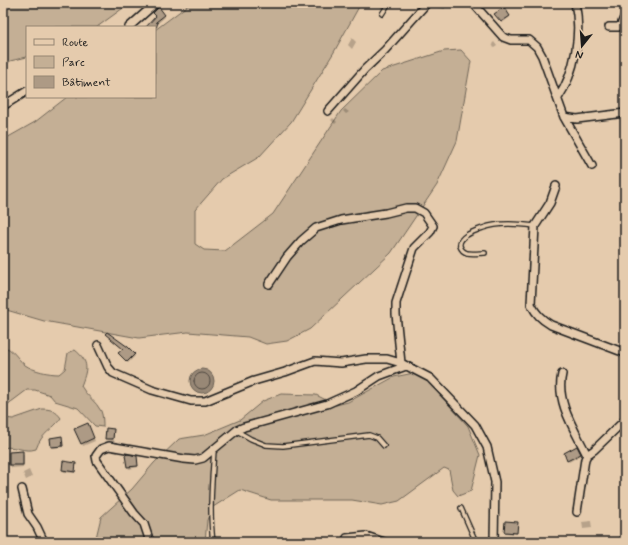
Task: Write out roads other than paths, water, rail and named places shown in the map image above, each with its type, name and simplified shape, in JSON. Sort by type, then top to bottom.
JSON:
[{"type":"street","points":[[130,26],[156,3]]},
{"type":"street","points":[[328,111],[427,3]]},
{"type":"street","points":[[473,3],[503,37],[511,40],[530,40],[537,47],[542,56],[564,117],[592,166]]},
{"type":"street","points":[[558,98],[569,78],[576,44],[577,20],[575,3]]},
{"type":"street","points":[[609,27],[618,28],[621,25],[625,15]]},
{"type":"street","points":[[3,106],[26,92]]},
{"type":"street","points":[[564,117],[577,119],[625,113]]},
{"type":"street","points":[[556,186],[550,203],[535,226],[531,304],[541,319],[550,325],[625,353]]},
{"type":"street","points":[[269,284],[300,241],[316,228],[341,220],[386,213],[406,208],[415,208],[424,213],[433,226],[430,232],[414,248],[396,303],[396,314],[404,364]]},
{"type":"street","points":[[98,345],[108,367],[113,373],[152,390],[191,401],[205,401],[254,380],[285,372],[315,360],[341,363],[366,359],[387,359],[404,364],[430,378],[475,425],[487,447],[495,482],[494,542]]},
{"type":"street","points":[[150,542],[144,524],[134,513],[96,461],[96,456],[101,448],[109,446],[184,459],[195,460],[203,458],[244,426],[327,404],[356,391],[379,376],[404,364]]},
{"type":"street","points":[[562,374],[560,386],[566,411],[575,433],[587,455]]},
{"type":"street","points":[[578,512],[583,464],[587,455],[625,420]]},
{"type":"street","points":[[22,489],[28,514],[37,527],[44,542]]},
{"type":"street","points":[[347,538],[366,536],[384,542]]},
{"type":"lane","points":[[382,14],[389,3]]},
{"type":"lane","points":[[485,253],[467,253],[463,251],[460,246],[461,240],[465,236],[484,228],[511,225],[535,226]]},
{"type":"lane","points":[[237,430],[251,440],[266,445],[283,446],[369,435],[377,438],[384,446]]},
{"type":"lane","points":[[213,542],[210,499],[214,449]]},
{"type":"lane","points":[[461,508],[476,542]]},
{"type":"water","points":[[202,369],[210,373],[214,381],[210,389],[202,393],[194,389],[190,381],[194,373]]}]
